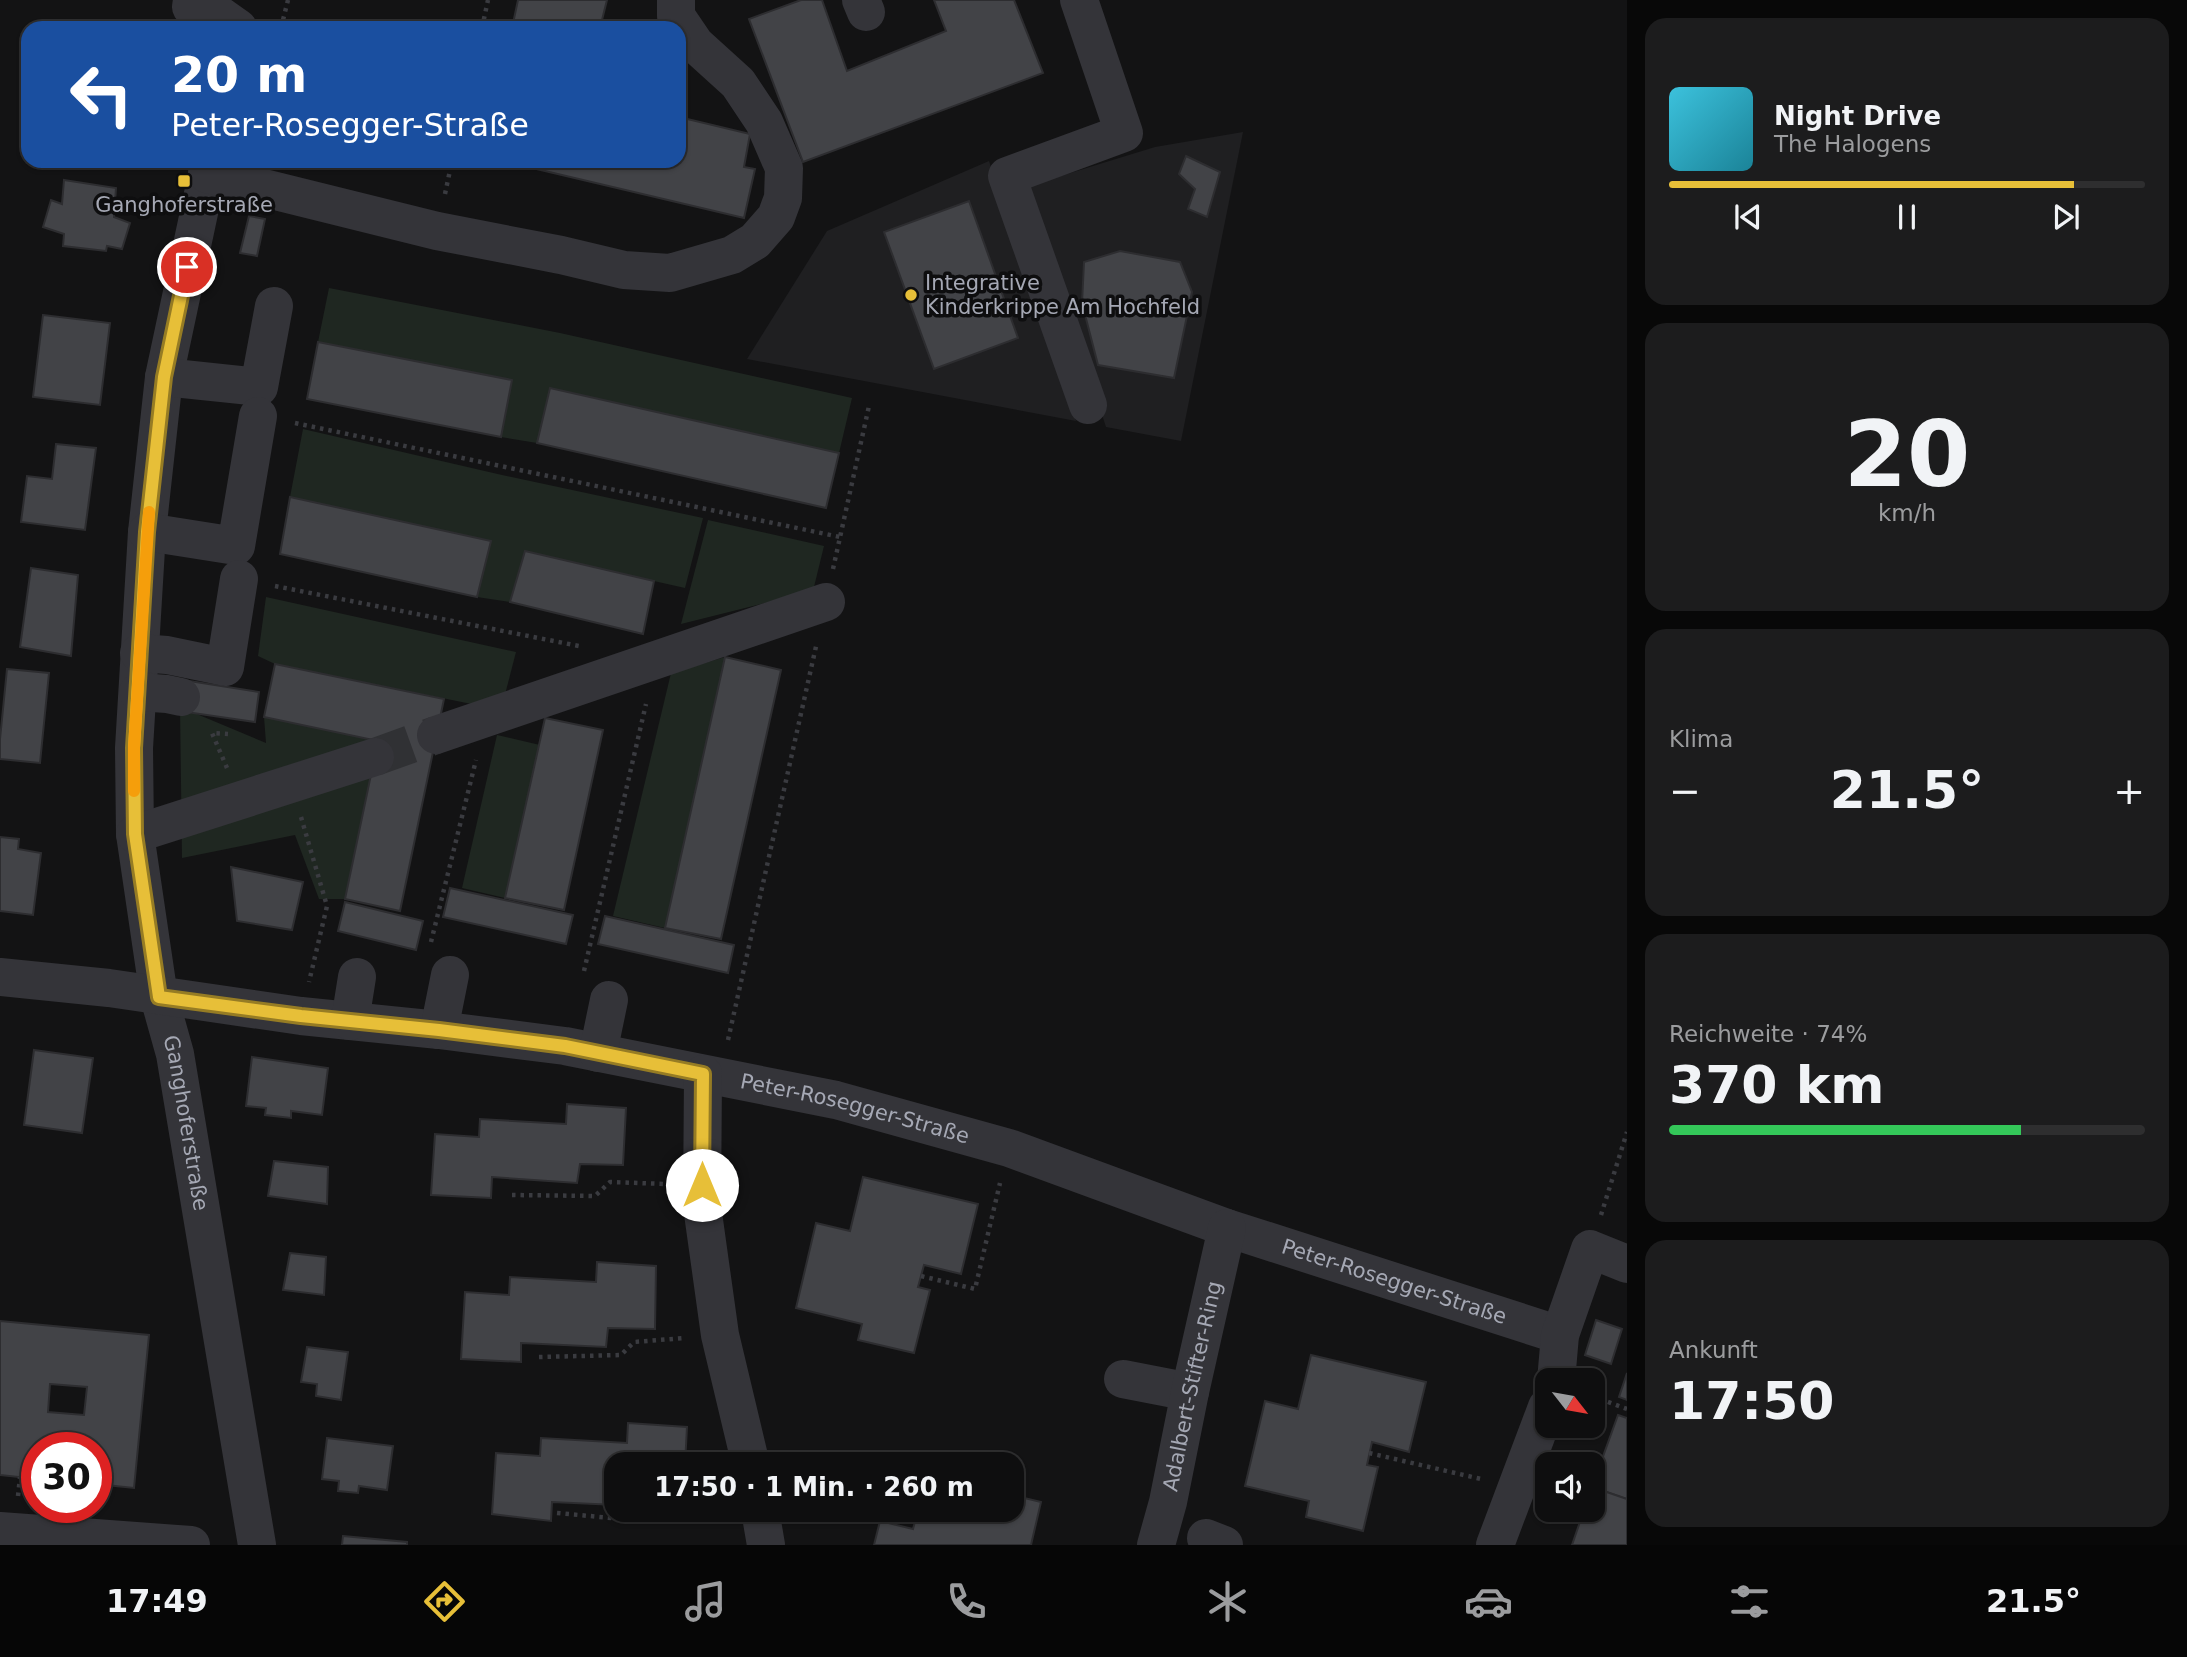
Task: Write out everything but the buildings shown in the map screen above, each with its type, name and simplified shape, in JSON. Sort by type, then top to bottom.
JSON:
[{"type":"street","points":[[192,0],[191,7],[229,21]]},
{"type":"street","points":[[242,21],[248,0]]},
{"type":"street","points":[[676,0],[676,16],[679,21]]},
{"type":"street","points":[[1079,0],[1124,132],[1007,176],[1088,405]]},
{"type":"street","points":[[208,168],[437,231],[624,270],[670,273],[732,256],[755,241],[776,217],[783,198],[784,168],[764,122],[738,83],[695,44],[686,31]]},
{"type":"street","name":"Ganghoferstraße","points":[[208,168],[164,377],[147,532],[134,748],[135,834],[159,997],[175,1054],[257,1545]]},
{"type":"street","points":[[164,377],[259,387],[274,306]]},
{"type":"street","points":[[147,532],[236,545],[258,416]]},
{"type":"street","points":[[139,653],[167,655],[225,667],[239,579]]},
{"type":"street","points":[[436,735],[826,602]]},
{"type":"street","points":[[138,692],[181,697]]},
{"type":"street","points":[[135,834],[375,757]]},
{"type":"street","points":[[439,962],[439,1030]]},
{"type":"street","name":"Peter-Rosegger-Straße","points":[[0,977],[109,988],[301,1016],[565,1046],[836,1100],[1009,1148],[1227,1228],[1560,1335]]},
{"type":"street","points":[[351,1021],[357,977]]},
{"type":"street","points":[[595,991],[598,1053]]},
{"type":"street","points":[[712,1076],[702,1206],[720,1335],[748,1452]]},
{"type":"street","name":"Adalbert-Stifter-Ring","points":[[1156,1545],[1168,1502],[1227,1228]]},
{"type":"street","points":[[1557,1368],[1560,1335],[1590,1249],[1627,1264]]},
{"type":"street","points":[[1123,1379],[1190,1392]]},
{"type":"street","points":[[1495,1545],[1536,1438]]},
{"type":"street","points":[[762,1522],[766,1545]]},
{"type":"street","points":[[0,1531],[191,1545]]},
{"type":"path","points":[[283,21],[288,0]]},
{"type":"path","points":[[484,21],[488,0]]},
{"type":"path","points":[[712,1076],[826,602],[869,406]]},
{"type":"path","points":[[258,416],[841,537]]},
{"type":"path","points":[[239,579],[588,648]]},
{"type":"path","points":[[595,991],[655,662]]},
{"type":"path","points":[[439,962],[486,718]]},
{"type":"path","points":[[228,734],[212,733],[240,801]]},
{"type":"path","points":[[291,785],[327,906],[301,1016]]},
{"type":"path","points":[[1590,1249],[1627,1132]]},
{"type":"path","points":[[921,1276],[975,1289],[1009,1148]]},
{"type":"path","points":[[512,1195],[594,1196],[610,1182],[702,1185]]},
{"type":"path","points":[[539,1357],[621,1355],[634,1342],[720,1335]]},
{"type":"path","points":[[1605,1401],[1627,1409]]},
{"type":"path","points":[[1369,1454],[1517,1488]]},
{"type":"path","points":[[557,1513],[604,1517]]},
{"type":"shaded area","points":[[1243,132],[1181,441],[1106,427],[1028,186],[1155,147]]},
{"type":"shaded area","name":"Integrative Kinderkrippe Am Hochfeld","points":[[989,161],[1076,421],[747,359],[827,231]]},
{"type":"shaded area","points":[[329,288],[560,333],[852,398],[839,453],[550,388],[537,443],[501,437],[512,380],[318,342]]},
{"type":"shaded area","points":[[303,429],[703,518],[685,588],[525,552],[510,602],[477,597],[490,541],[290,497]]},
{"type":"shaded area","points":[[708,520],[824,546],[813,591],[681,624]]},
{"type":"shaded area","points":[[266,597],[516,652],[501,710],[275,664],[258,656]]},
{"type":"shaded area","points":[[725,657],[665,928],[613,916],[671,673]]},
{"type":"shaded area","points":[[180,707],[266,743],[264,717],[378,741],[345,899],[319,899],[295,835],[182,858]]},
{"type":"shaded area","points":[[497,735],[540,745],[505,898],[462,888]]},
{"type":"tunnel","points":[[375,757],[436,735]]},
{"type":"slow traffic","points":[[134,791],[134,748],[149,512]]},
{"type":"place","name":"Ganghoferstraße","points":[[184,181]]},
{"type":"place","name":"Integrative Kinderkrippe Am Hochfeld","points":[[911,295]]},
{"type":"route","points":[[187,267],[164,377],[147,532],[134,748],[135,834],[159,997],[565,1046],[703,1074],[702,1185]]}]
